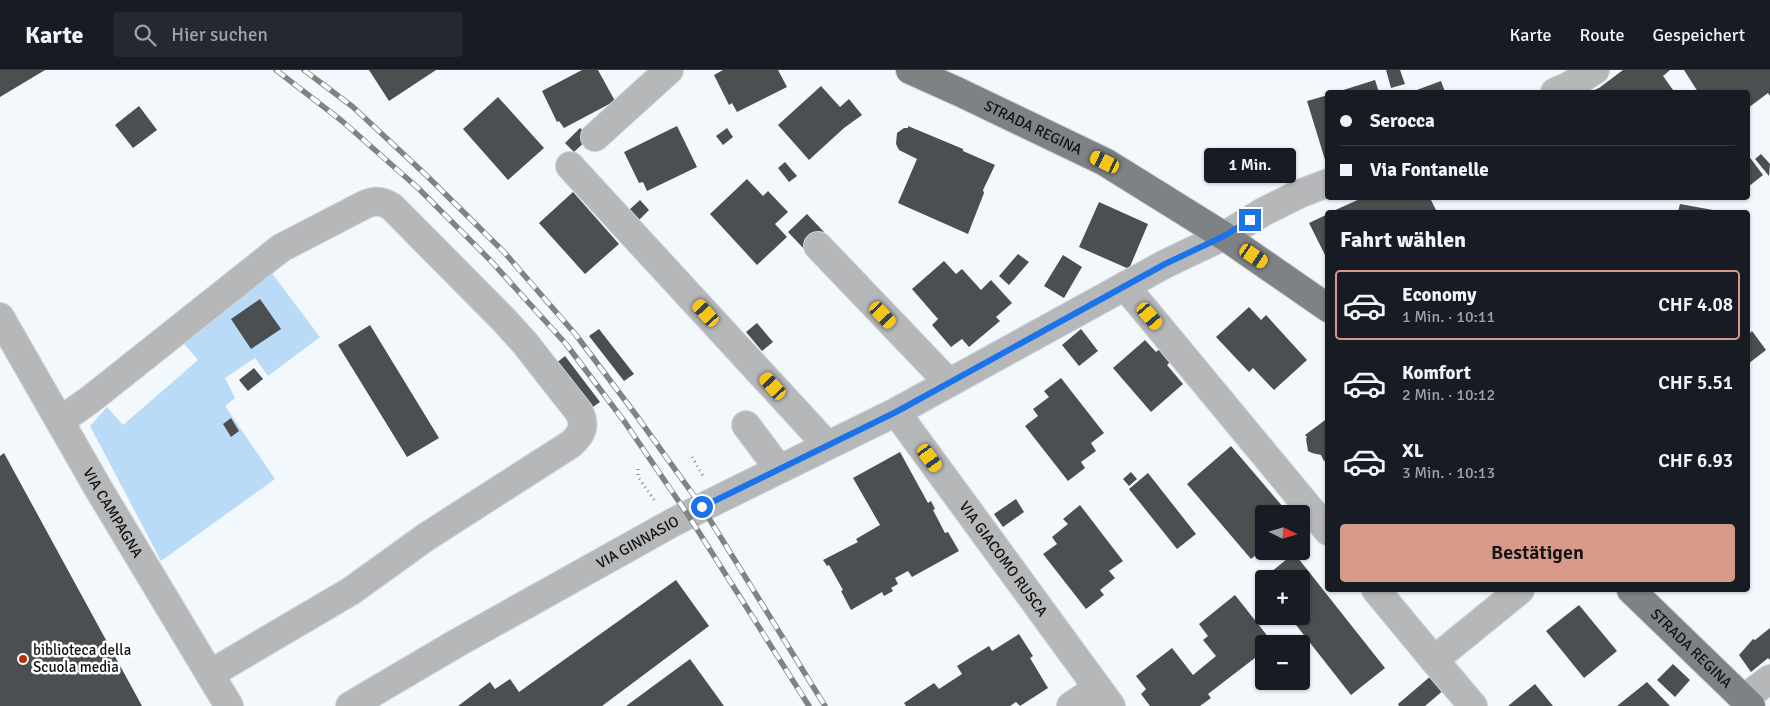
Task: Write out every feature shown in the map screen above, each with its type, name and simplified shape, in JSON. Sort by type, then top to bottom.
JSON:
[{"type":"main road","name":"STRADA REGINA","points":[[910,70],[1105,162],[1224,236],[1325,306]]},
{"type":"main road","name":"STRADA REGINA","points":[[1633,592],[1747,702]]},
{"type":"street","points":[[595,137],[669,70]]},
{"type":"street","points":[[1560,90],[1595,70]]},
{"type":"street","points":[[570,166],[827,445]]},
{"type":"street","name":"VIA GINNASIO","points":[[350,706],[457,643],[672,523],[896,412],[1165,264],[1224,236],[1263,212],[1299,194],[1325,184]]},
{"type":"street","points":[[60,421],[91,399],[281,248],[371,202],[378,201],[384,202],[392,208],[504,320],[579,412],[583,421],[583,430],[571,444],[426,537],[351,591],[210,674]]},
{"type":"street","points":[[818,246],[949,383]]},
{"type":"street","points":[[1125,286],[1325,527]]},
{"type":"street","name":"VIA CAMPAGNA","points":[[0,317],[229,706]]},
{"type":"street","name":"VIA GIACOMO RUSCA","points":[[896,412],[1104,697]]},
{"type":"street","points":[[746,425],[779,469]]},
{"type":"street","points":[[1378,592],[1473,706]]},
{"type":"street","points":[[1434,660],[1518,592]]},
{"type":"street","points":[[1747,702],[1770,679]]},
{"type":"street","points":[[1071,706],[1104,697]]},
{"type":"path","points":[[638,469],[638,477],[672,523]]},
{"type":"shaded area","points":[[271,272],[320,337],[268,376],[255,358],[225,378],[235,398],[225,406],[275,479],[161,561],[90,426],[107,407],[123,425],[198,360],[180,339]]},
{"type":"building","points":[[0,70],[45,70],[0,97]]},
{"type":"building","points":[[369,70],[436,70],[389,101]]},
{"type":"building","points":[[582,70],[598,70],[615,101],[564,128],[559,121],[557,122],[542,91]]},
{"type":"building","points":[[723,70],[778,70],[787,87],[737,112],[732,103],[729,105],[714,75]]},
{"type":"building","points":[[1386,70],[1400,70],[1405,84],[1391,88]]},
{"type":"building","points":[[1623,70],[1670,70],[1663,76],[1673,90],[1594,90]]},
{"type":"building","points":[[1684,70],[1770,70],[1770,96],[1768,93],[1750,106],[1750,90],[1697,90]]},
{"type":"building","points":[[1375,80],[1378,90],[1343,90]]},
{"type":"building","points":[[1441,81],[1444,90],[1417,90]]},
{"type":"building","points":[[821,86],[840,107],[849,99],[862,115],[844,128],[809,160],[778,125]]},
{"type":"building","points":[[1325,96],[1325,160],[1307,101]]},
{"type":"building","points":[[498,97],[544,148],[508,180],[463,129]]},
{"type":"building","points":[[139,106],[157,130],[133,148],[115,125]]},
{"type":"building","points":[[677,126],[697,167],[647,191],[643,182],[639,183],[624,152]]},
{"type":"building","points":[[908,126],[963,149],[963,151],[995,165],[983,190],[984,193],[968,234],[898,203],[917,159],[899,150],[896,144],[897,133],[904,128],[908,128]]},
{"type":"building","points":[[580,128],[590,137],[574,152],[565,143]]},
{"type":"building","points":[[727,128],[733,137],[723,145],[716,136]]},
{"type":"building","points":[[1761,154],[1770,164],[1769,176],[1755,159]]},
{"type":"building","points":[[1750,158],[1763,175],[1750,185]]},
{"type":"building","points":[[785,162],[797,176],[789,182],[778,168]]},
{"type":"building","points":[[747,179],[763,196],[768,191],[788,212],[775,224],[787,237],[757,265],[710,214]]},
{"type":"building","points":[[573,192],[619,244],[585,274],[539,223]]},
{"type":"building","points":[[640,200],[649,210],[638,221],[628,211]]},
{"type":"building","points":[[1358,200],[1431,200],[1436,210],[1335,210]]},
{"type":"building","points":[[1099,202],[1148,224],[1129,269],[1079,247]]},
{"type":"building","points":[[1680,204],[1713,210],[1678,210]]},
{"type":"building","points":[[807,214],[824,232],[805,250],[788,232]]},
{"type":"building","points":[[1325,215],[1325,255],[1309,223]]},
{"type":"building","points":[[1018,254],[1029,262],[1009,285],[999,276]]},
{"type":"building","points":[[1063,255],[1082,267],[1064,298],[1044,286]]},
{"type":"building","points":[[944,261],[956,274],[962,269],[981,290],[991,280],[1012,303],[996,317],[1000,321],[969,347],[962,339],[951,347],[932,325],[938,319],[912,289]]},
{"type":"building","points":[[260,299],[281,329],[251,349],[231,319]]},
{"type":"building","points":[[1249,307],[1261,320],[1266,315],[1307,360],[1274,390],[1253,368],[1249,372],[1216,337]]},
{"type":"building","points":[[757,323],[773,342],[762,351],[746,332]]},
{"type":"building","points":[[370,325],[439,438],[407,457],[338,345]]},
{"type":"building","points":[[599,329],[634,374],[624,381],[589,336]]},
{"type":"building","points":[[1081,329],[1098,351],[1079,366],[1062,345]]},
{"type":"building","points":[[1752,331],[1766,350],[1750,362],[1750,333]]},
{"type":"building","points":[[1145,340],[1156,352],[1160,349],[1171,361],[1167,365],[1183,384],[1151,412],[1113,368]]},
{"type":"building","points":[[565,356],[600,402],[590,409],[555,364]]},
{"type":"building","points":[[254,368],[263,379],[248,391],[239,380]]},
{"type":"building","points":[[1061,378],[1104,433],[1091,443],[1096,451],[1081,462],[1085,468],[1068,481],[1025,426],[1038,416],[1033,409],[1049,397],[1044,391]]},
{"type":"building","points":[[231,418],[239,431],[231,437],[223,424]]},
{"type":"building","points":[[1325,420],[1325,460],[1321,455],[1308,451],[1307,437],[1305,435]]},
{"type":"building","points":[[1231,446],[1281,505],[1255,505],[1255,556],[1251,559],[1187,484]]},
{"type":"building","points":[[900,452],[928,503],[931,501],[935,509],[933,510],[945,533],[948,532],[959,551],[912,577],[908,571],[895,578],[898,584],[891,588],[893,591],[884,596],[882,592],[851,610],[841,591],[843,590],[829,565],[827,566],[823,560],[858,542],[856,539],[880,525],[853,478]]},
{"type":"building","points":[[4,453],[142,706],[0,706],[0,456]]},
{"type":"building","points":[[1131,472],[1137,479],[1129,486],[1123,479]]},
{"type":"building","points":[[1148,473],[1196,534],[1177,549],[1129,489]]},
{"type":"building","points":[[1016,499],[1024,512],[1003,527],[994,514]]},
{"type":"building","points":[[1080,505],[1123,561],[1109,571],[1115,578],[1100,590],[1104,595],[1086,609],[1043,554],[1057,544],[1052,537],[1068,524],[1063,519]]},
{"type":"building","points":[[1286,560],[1300,560],[1307,570],[1274,570]]},
{"type":"building","points":[[1310,573],[1385,668],[1351,695],[1310,643],[1310,635],[1304,635],[1296,625],[1310,625]]},
{"type":"building","points":[[676,580],[709,626],[602,706],[458,706],[490,682],[495,689],[510,679],[519,692]]},
{"type":"building","points":[[1235,595],[1255,620],[1255,625],[1259,625],[1267,635],[1255,635],[1255,658],[1208,694],[1211,698],[1200,706],[1150,706],[1141,694],[1146,689],[1136,676],[1172,648],[1193,675],[1216,656],[1203,640],[1208,636],[1199,624]]},
{"type":"building","points":[[1579,605],[1617,651],[1584,678],[1546,631]]},
{"type":"building","points":[[1770,628],[1770,660],[1768,658],[1751,672],[1739,655],[1753,639],[1755,640]]},
{"type":"building","points":[[1019,634],[1033,656],[1030,658],[1048,688],[1020,706],[1016,702],[1010,706],[906,706],[904,703],[934,683],[939,689],[962,674],[957,666],[989,646],[992,651]]},
{"type":"building","points":[[690,659],[724,706],[626,706]]},
{"type":"building","points":[[1673,664],[1690,680],[1675,697],[1657,680]]},
{"type":"building","points":[[1432,675],[1445,689],[1425,706],[1399,706],[1398,704]]},
{"type":"building","points":[[1647,682],[1670,706],[1617,706]]},
{"type":"building","points":[[1535,684],[1553,706],[1508,706]]},
{"type":"railway","points":[[276,70],[342,121],[418,188],[490,260],[566,344],[624,421],[688,515],[809,706]]},
{"type":"railway","points":[[304,70],[353,107],[427,176],[504,252],[576,335],[702,507],[825,706]]},
{"type":"place","name":"biblioteca della Scuola media","points":[[23,659]]},
{"type":"route","points":[[702,507],[896,412],[1165,264],[1224,236],[1250,220]]}]
